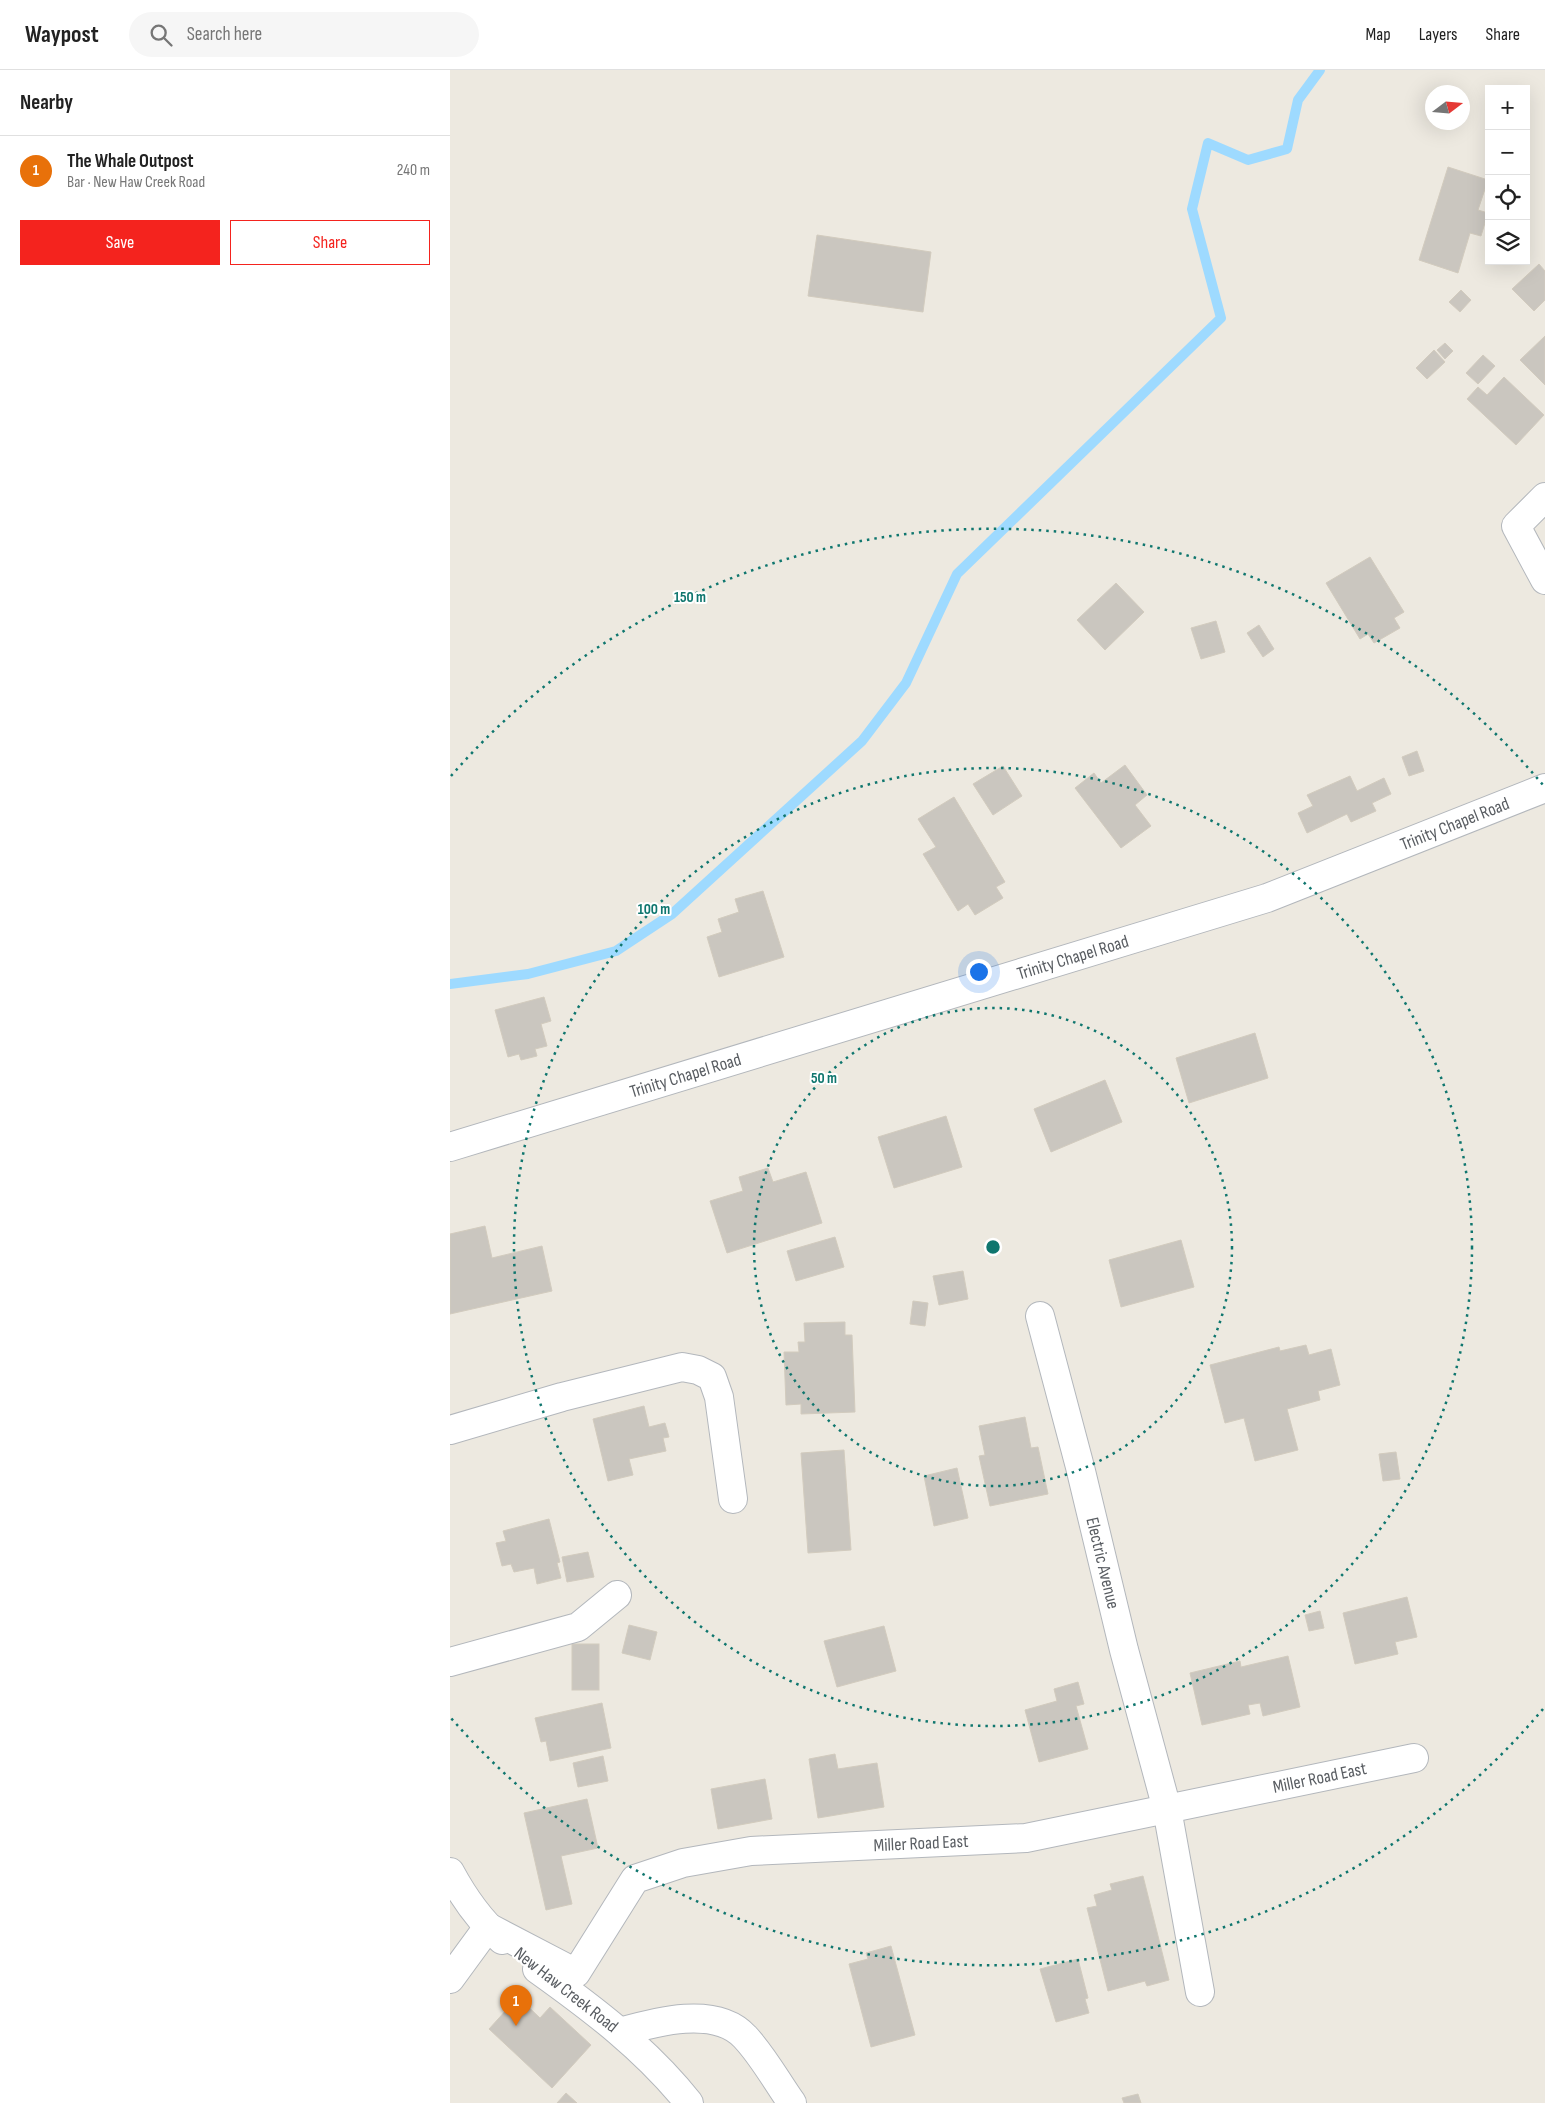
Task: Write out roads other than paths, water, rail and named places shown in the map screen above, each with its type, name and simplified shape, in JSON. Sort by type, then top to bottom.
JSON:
[{"type":"street","points":[[1545,497],[1516,526],[1545,580]]},
{"type":"street","name":"Trinity Chapel Road","points":[[450,1147],[1268,898],[1545,788]]},
{"type":"street","name":"Electric Avenue","points":[[1040,1316],[1080,1467],[1124,1650],[1167,1809],[1200,1992]]},
{"type":"street","points":[[450,1430],[562,1397],[682,1368],[698,1370],[712,1377],[719,1397],[733,1499]]},
{"type":"street","points":[[450,1662],[578,1627],[617,1595]]},
{"type":"street","name":"Miller Road East","points":[[488,1927],[576,1973],[635,1880],[683,1863],[751,1850],[1026,1838],[1414,1758]]},
{"type":"street","name":"New Haw Creek Road","points":[[450,1872],[461,1893],[488,1927],[527,1962],[596,2010],[646,2054],[689,2103]]},
{"type":"street","points":[[450,1979],[488,1927]]},
{"type":"street","points":[[620,2032],[666,2019],[716,2020],[744,2036],[792,2103]]},
{"type":"waterway","points":[[450,984],[528,974],[616,951],[672,914],[862,741],[906,683],[957,574],[1221,318],[1192,209],[1208,143],[1248,160],[1287,149],[1298,100],[1320,70]]},
{"type":"place","name":"The Whale Outpost","points":[[516,2026]]}]
